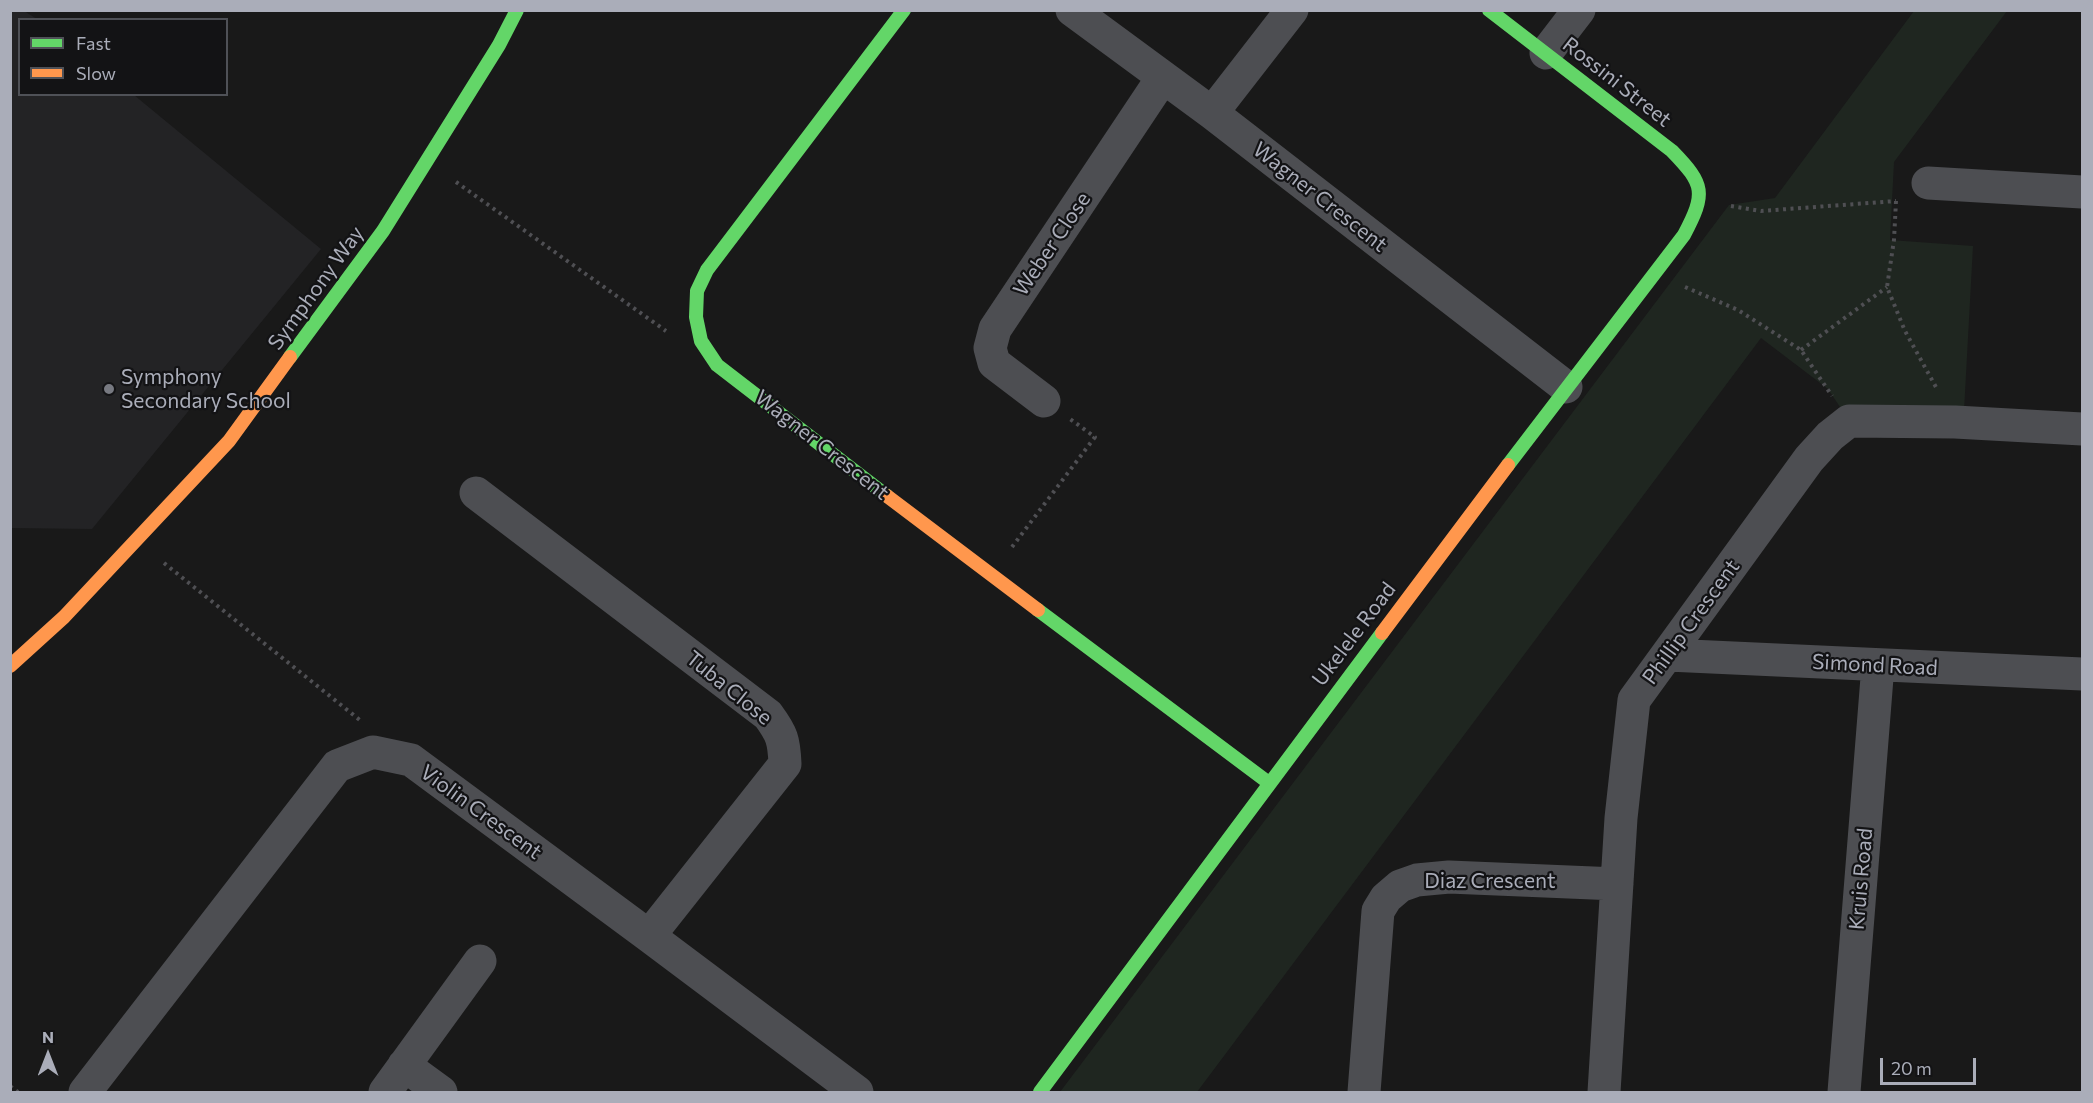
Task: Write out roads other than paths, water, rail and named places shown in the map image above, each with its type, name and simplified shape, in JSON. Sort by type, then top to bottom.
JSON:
[{"type":"street","name":"Symphony Way","points":[[10,666],[64,617],[229,441],[383,231],[499,45],[517,10]]},
{"type":"street","name":"Wagner Crescent","points":[[904,10],[707,270],[697,291],[696,317],[701,341],[717,365],[1269,783]]},
{"type":"street","name":"Wagner Crescent","points":[[1072,10],[1212,113],[1566,387]]},
{"type":"street","points":[[1212,113],[1292,10]]},
{"type":"street","name":"Rossini Street","points":[[1489,10],[1672,151],[1688,167],[1701,191],[1701,200]]},
{"type":"street","points":[[1546,53],[1579,10]]},
{"type":"street","name":"Weber Close","points":[[1044,401],[994,363],[990,348],[995,330],[1163,77]]},
{"type":"street","points":[[1928,183],[2082,192]]},
{"type":"street","name":"Ukelele Road","points":[[1040,1092],[1566,387],[1684,235],[1701,200]]},
{"type":"street","name":"Phillip Crescent","points":[[1604,1092],[1621,818],[1634,700],[1809,459],[1830,436],[1849,421],[1955,422],[2082,429]]},
{"type":"street","name":"Tuba Close","points":[[476,493],[768,715],[780,731],[785,764],[649,936]]},
{"type":"street","name":"Simond Road","points":[[1668,655],[2082,675]]},
{"type":"street","name":"Kruis Road","points":[[1844,1092],[1878,665]]},
{"type":"street","name":"Violin Crescent","points":[[85,1092],[337,766],[373,752],[411,760],[857,1092]]},
{"type":"street","name":"Diaz Crescent","points":[[1364,1092],[1378,911],[1386,898],[1400,886],[1417,880],[1449,877],[1617,884]]},
{"type":"street","points":[[385,1092],[480,962]]},
{"type":"street","points":[[404,1065],[441,1092]]},
{"type":"place","name":"Symphony Secondary School","points":[[109,389]]}]
